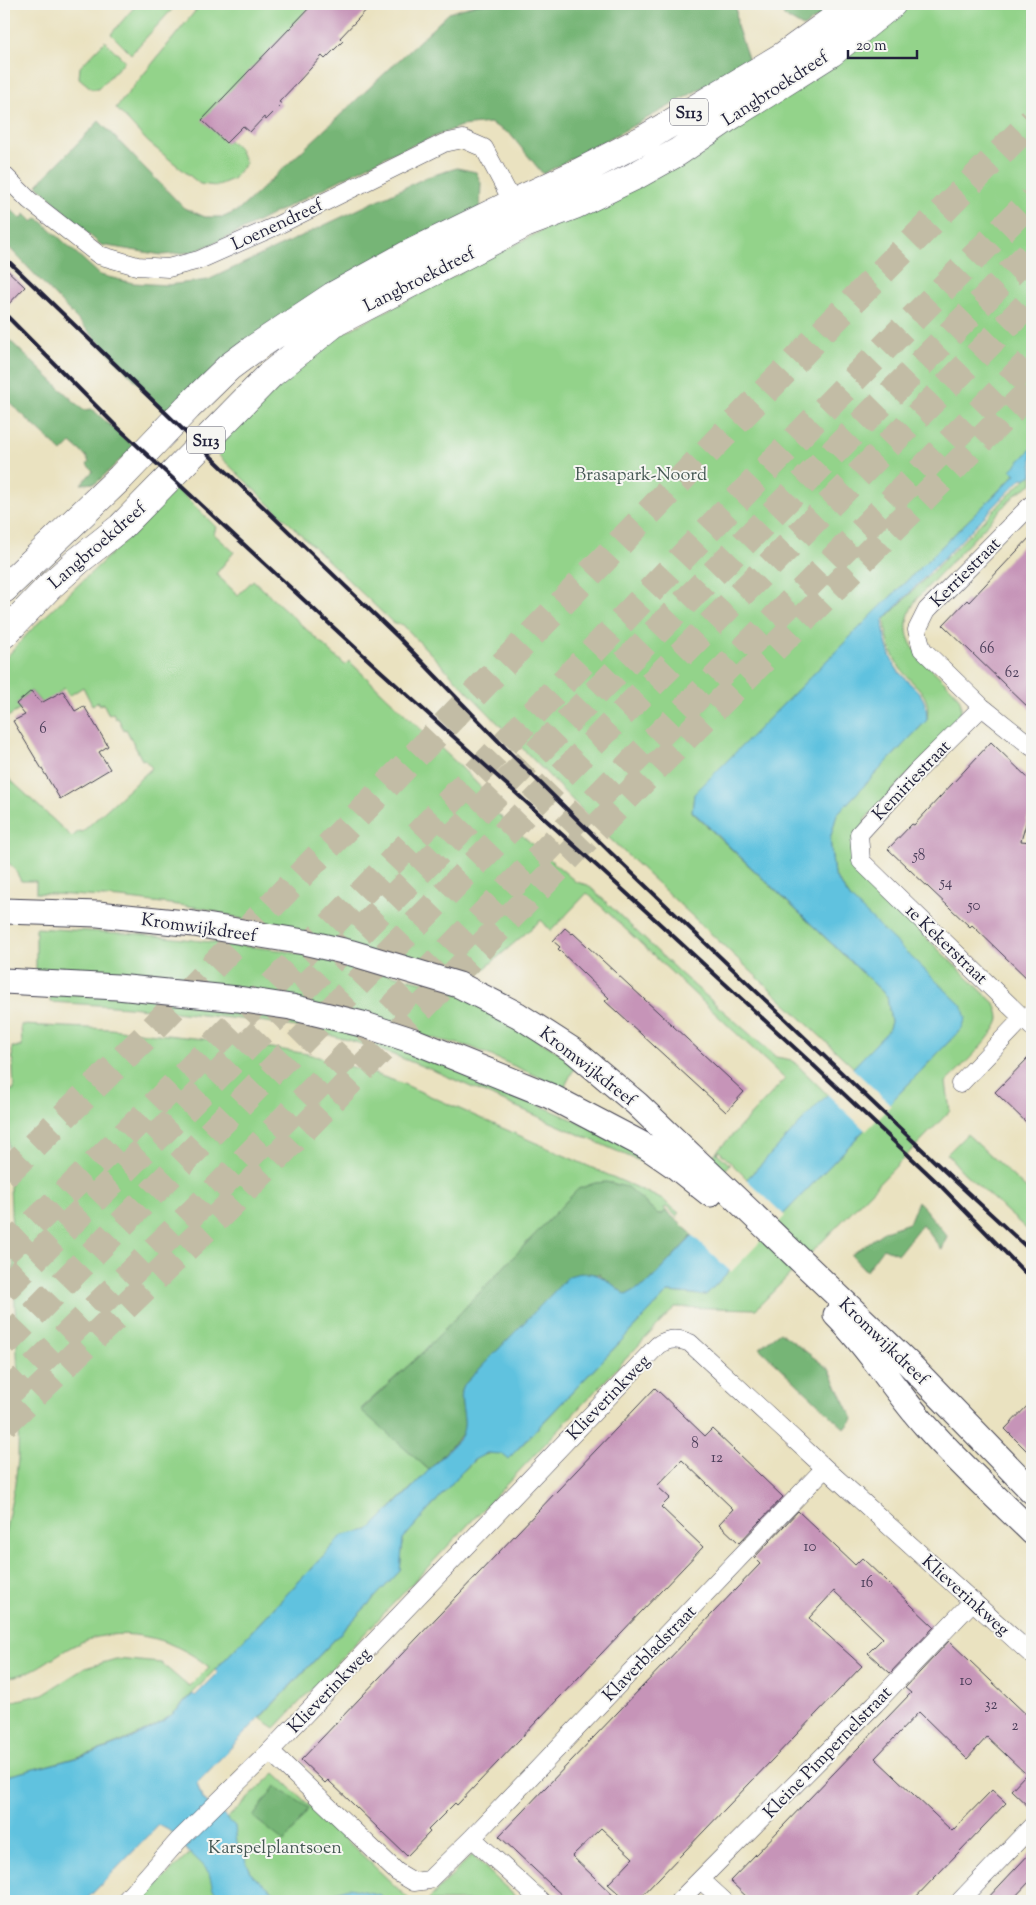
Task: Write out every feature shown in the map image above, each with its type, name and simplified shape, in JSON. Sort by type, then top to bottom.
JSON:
[{"type":"main road","name":"Langbroekdreef","points":[[4,634],[49,587],[78,561],[122,528],[270,374],[336,322],[519,213],[580,172],[646,138],[784,56],[855,4]]},
{"type":"main road","name":"Langbroekdreef","points":[[4,589],[121,477],[195,400],[230,368],[252,350],[333,296],[409,254],[519,213],[592,197],[635,176],[678,152],[726,119],[831,53],[892,4]]},
{"type":"main road","name":"Kromwijkdreef","points":[[4,911],[98,914],[194,924],[325,947],[459,986],[518,1015],[574,1051],[638,1104],[711,1184],[825,1294],[909,1364],[1032,1491]]},
{"type":"main road","name":"Kromwijkdreef","points":[[4,982],[107,986],[238,999],[291,1007],[362,1024],[414,1041],[550,1096],[648,1147],[676,1167],[711,1184]]},
{"type":"main road","name":"Kromwijkdreef","points":[[825,1294],[856,1338],[925,1425],[1032,1532]]},
{"type":"street","name":"Loenendreef","points":[[4,175],[29,200],[99,255],[137,266],[168,268],[199,260],[276,226],[444,143],[463,139],[484,148],[519,213]]},
{"type":"street","name":"Kerriestraat","points":[[982,707],[922,649],[917,630],[927,610],[1032,504]]},
{"type":"street","points":[[982,707],[1032,747]]},
{"type":"street","name":"Kemiriestraat","points":[[862,861],[860,834],[916,772],[982,707]]},
{"type":"street","name":"1e Kekerstraat","points":[[862,861],[1028,1022]]},
{"type":"street","points":[[960,1084],[1028,1022]]},
{"type":"street","name":"Klieverinkweg","points":[[131,1899],[178,1841],[270,1751],[600,1404],[658,1345],[666,1341],[674,1339],[690,1343],[1032,1654]]},
{"type":"street","name":"Klaverbladstraat","points":[[472,1838],[826,1468]]},
{"type":"street","name":"Kleine Pimpernelstraat","points":[[679,1901],[875,1704],[973,1601]]},
{"type":"street","points":[[270,1751],[397,1872],[414,1882],[428,1880],[472,1838],[541,1901]]},
{"type":"street","points":[[960,1901],[1032,1826]]},
{"type":"street","points":[[701,1880],[724,1901]]},
{"type":"green space","points":[[137,4],[177,4],[131,54],[111,34]]},
{"type":"green space","points":[[201,4],[314,4],[280,43],[274,66],[262,57],[233,96],[218,100],[224,115],[214,130],[238,147],[246,163],[233,179],[216,186],[200,184],[148,142],[116,108]]},
{"type":"green space","points":[[477,4],[736,4],[737,26],[749,61],[543,174],[510,134],[490,123],[461,126],[391,154],[228,237],[193,252],[162,255],[101,245],[37,185],[99,121],[184,208],[205,217],[224,217],[239,210],[449,13]]},
{"type":"green space","points":[[779,4],[838,4],[803,27],[784,16]]},
{"type":"green space","name":"Brasapark-Noord","points":[[903,4],[1032,4],[1032,458],[876,611],[694,795],[692,812],[887,996],[891,1022],[888,1031],[854,1068],[608,837],[403,625],[392,622],[212,449],[266,394],[334,338],[580,211]]},
{"type":"green space","points":[[105,41],[125,61],[98,89],[92,89],[79,78],[80,67]]},
{"type":"green space","points":[[457,168],[476,172],[481,183],[480,207],[167,414],[4,242],[5,204],[21,219],[25,214],[33,222],[38,218],[100,275],[133,283],[168,285],[208,280],[427,177]]},
{"type":"green space","points":[[4,335],[83,410],[92,409],[134,447],[96,483],[81,484],[93,471],[87,465],[89,462],[86,456],[71,443],[62,452],[4,397]]},
{"type":"green space","points":[[1032,472],[1032,484],[1017,493],[918,597],[910,611],[907,623],[911,644],[917,654],[957,695],[961,704],[961,710],[954,726],[865,819],[856,866],[862,876],[995,1004],[997,1009],[999,1019],[997,1026],[976,1052],[946,1082],[950,1111],[756,1309],[675,1307],[275,1728],[260,1718],[400,1571],[403,1539],[460,1474],[478,1457],[518,1449],[668,1292],[706,1295],[962,1028],[851,899],[834,874],[830,839],[837,814],[927,720],[927,702],[920,690],[900,668],[889,644],[885,619]]},
{"type":"green space","points":[[176,487],[216,527],[214,534],[234,552],[216,574],[238,595],[253,580],[345,665],[349,661],[464,770],[485,792],[493,810],[576,882],[588,885],[680,973],[776,1057],[792,1060],[828,1095],[747,1179],[719,1151],[717,1153],[730,1165],[720,1174],[707,1162],[785,1079],[587,893],[551,931],[541,920],[468,983],[203,908],[121,898],[36,893],[36,881],[21,881],[14,868],[4,859],[4,774],[72,837],[79,831],[82,832],[152,768],[144,759],[142,760],[118,718],[116,719],[113,713],[109,715],[103,703],[100,705],[98,702],[92,705],[83,687],[69,696],[64,688],[59,692],[63,698],[46,708],[31,691],[16,704],[21,709],[4,719],[4,660],[30,631],[138,528]]},
{"type":"green space","points":[[36,928],[139,934],[280,950],[446,987],[577,1063],[564,1088],[471,1047],[410,1033],[36,976]]},
{"type":"green space","points":[[50,989],[195,1001],[388,1039],[615,1138],[662,1171],[437,1072],[355,1042],[307,1029],[267,1022],[129,1007],[50,1002]]},
{"type":"green space","points":[[21,1025],[110,1029],[241,1043],[308,1054],[401,1083],[642,1190],[663,1200],[679,1213],[677,1215],[678,1218],[666,1207],[664,1208],[665,1213],[658,1214],[630,1191],[615,1184],[597,1183],[578,1189],[423,1352],[361,1409],[429,1470],[369,1530],[343,1535],[172,1715],[133,1737],[91,1753],[4,1777],[4,1702],[43,1694],[85,1668],[116,1659],[161,1663],[189,1687],[209,1667],[178,1647],[143,1636],[125,1634],[107,1635],[90,1639],[73,1646],[33,1670],[4,1678],[4,1538],[18,1459],[19,1401],[6,1090],[14,1090],[12,1047],[22,1047]]},
{"type":"green space","points":[[967,1134],[1032,1194],[1032,1234],[963,1172],[947,1154]]},
{"type":"green space","points":[[606,1182],[627,1187],[658,1214],[666,1211],[693,1235],[648,1283],[626,1295],[599,1274],[569,1277],[464,1385],[461,1397],[465,1421],[463,1433],[429,1470],[361,1410],[423,1352],[578,1189],[595,1183]]},
{"type":"green space","points":[[918,1201],[947,1236],[942,1250],[922,1224],[898,1254],[883,1248],[866,1271],[851,1255],[885,1231],[909,1223]]},
{"type":"green space","points":[[780,1332],[829,1369],[853,1419],[845,1429],[759,1348]]},
{"type":"green space","name":"Karspelplantsoen","points":[[275,1773],[411,1901],[151,1901],[147,1897],[149,1892]]},
{"type":"green space","points":[[275,1786],[309,1808],[285,1842],[253,1817]]},
{"type":"green space","points":[[472,1855],[520,1901],[427,1901]]},
{"type":"water","points":[[1032,448],[1032,475],[1025,479],[1022,478],[883,620],[892,660],[899,672],[919,693],[925,703],[927,720],[837,814],[830,839],[834,875],[851,899],[962,1006],[966,1018],[962,1028],[706,1295],[668,1292],[508,1459],[502,1454],[487,1453],[474,1460],[403,1539],[400,1571],[197,1783],[202,1799],[213,1806],[235,1826],[237,1842],[253,1876],[285,1900],[310,1900],[349,1888],[381,1895],[387,1901],[223,1901],[213,1889],[209,1873],[203,1865],[178,1841],[172,1832],[159,1825],[85,1901],[4,1901],[4,1777],[90,1754],[132,1738],[170,1716],[193,1694],[195,1696],[218,1673],[215,1670],[343,1535],[369,1530],[460,1438],[464,1425],[462,1391],[464,1385],[569,1276],[586,1273],[600,1276],[626,1295],[648,1283],[888,1031],[891,1022],[887,996],[692,811],[694,794],[876,611],[1016,474],[1011,470]]},
{"type":"pier","points":[[851,1067],[891,1105],[866,1131],[826,1093]]},
{"type":"pier","points":[[745,1178],[785,1216],[731,1272],[691,1234]]},
{"type":"building","points":[[313,4],[372,4],[340,38],[343,41],[325,59],[322,56],[279,102],[282,104],[266,120],[264,117],[250,132],[243,126],[226,143],[202,120]]},
{"type":"building","points":[[4,267],[25,287],[4,309]]},
{"type":"building","points":[[1032,535],[1032,711],[943,625],[967,600],[969,602]]},
{"type":"building","points":[[31,691],[41,703],[63,691],[75,711],[84,706],[108,746],[99,752],[110,769],[60,799],[13,721],[25,715],[16,704]]},
{"type":"building","points":[[991,742],[1032,782],[1032,809],[1029,813],[1021,841],[1032,842],[1032,983],[972,925],[970,927],[888,849],[912,824],[914,825]]},
{"type":"building","points":[[565,928],[573,933],[744,1092],[726,1112],[605,1001],[609,998],[558,949],[560,947],[553,941]]},
{"type":"building","points":[[1032,1054],[1032,1128],[995,1092]]},
{"type":"building","points":[[655,1388],[705,1436],[712,1429],[783,1497],[739,1543],[719,1524],[733,1509],[682,1460],[657,1486],[670,1498],[661,1507],[703,1547],[457,1805],[455,1803],[428,1830],[430,1832],[407,1856],[328,1780],[325,1783],[301,1760]]},
{"type":"building","points":[[1032,1401],[1032,1456],[1005,1429]]},
{"type":"building","points":[[798,1511],[855,1565],[862,1558],[934,1627],[890,1673],[868,1653],[883,1638],[834,1591],[809,1618],[862,1666],[637,1901],[627,1901],[608,1884],[633,1858],[601,1828],[572,1856],[619,1901],[568,1901],[499,1836],[760,1564],[754,1558]]},
{"type":"building","points":[[949,1641],[1032,1720],[1032,1810],[1011,1790],[1026,1774],[987,1737],[967,1759],[919,1712],[875,1758],[952,1831],[992,1790],[1006,1803],[912,1901],[751,1901],[730,1881],[911,1693],[905,1688]]},
{"type":"building","points":[[1032,1851],[1032,1879],[1011,1901],[985,1901]]},
{"type":"tunnel","points":[[4,1175],[146,1036],[833,321],[1032,121]]},
{"type":"tunnel","points":[[4,1252],[95,1165],[228,1031],[443,809],[861,371],[1032,200]]},
{"type":"tunnel","points":[[4,1289],[159,1135],[1032,251]]},
{"type":"tunnel","points":[[4,1344],[617,719],[1032,300]]},
{"type":"tunnel","points":[[4,1397],[215,1191],[592,803],[1032,359]]},
{"type":"tunnel","points":[[4,1424],[229,1206],[660,763],[1032,389]]},
{"type":"railway","points":[[4,257],[399,638],[506,749],[610,852],[1032,1252]]},
{"type":"railway","points":[[4,313],[114,424],[374,665],[597,866],[810,1062],[940,1185],[1032,1280]]}]
